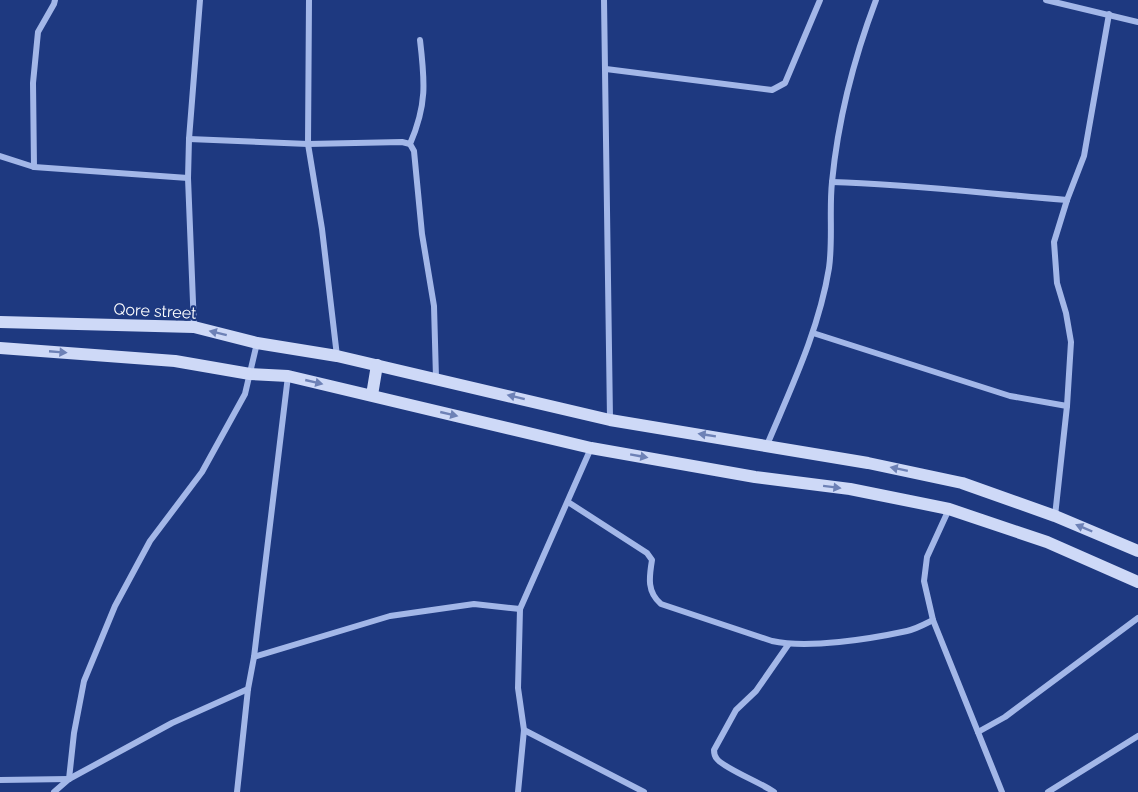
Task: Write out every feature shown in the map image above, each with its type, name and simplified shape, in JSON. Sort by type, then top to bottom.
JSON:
[{"type":"street","points":[[34,167],[33,83],[38,32],[55,0]]},
{"type":"street","points":[[194,327],[188,178],[200,0]]},
{"type":"street","points":[[309,0],[308,144],[322,229],[337,356]]},
{"type":"street","points":[[604,0],[610,420]]},
{"type":"street","points":[[606,69],[772,90],[785,82],[820,0]]},
{"type":"street","points":[[767,445],[813,333],[829,267],[832,182],[839,131],[851,77],[876,0]]},
{"type":"street","points":[[1046,0],[1138,22]]},
{"type":"street","points":[[1055,516],[1067,406],[1071,342],[1066,312],[1057,283],[1054,242],[1084,156],[1109,14]]},
{"type":"street","points":[[410,144],[420,120],[425,92],[420,40]]},
{"type":"street","points":[[189,139],[308,144],[402,142],[410,144],[414,150],[422,234],[434,306],[436,378]]},
{"type":"street","points":[[0,156],[34,167],[188,178]]},
{"type":"street","points":[[832,182],[879,183],[968,193],[1067,200]]},
{"type":"street","name":"Qore street","points":[[0,322],[194,327],[256,343],[337,356],[436,378],[610,420],[868,463],[962,483],[1055,516],[1138,551]]},
{"type":"street","points":[[813,333],[1010,396],[1067,406]]},
{"type":"street","points":[[69,779],[74,733],[84,681],[115,606],[150,541],[202,472],[245,394],[256,343]]},
{"type":"street","points":[[0,348],[175,361],[250,374],[288,376],[591,448],[755,477],[850,489],[949,508],[1047,542],[1138,582]]},
{"type":"street","points":[[372,395],[377,365]]},
{"type":"street","points":[[237,792],[288,376]]},
{"type":"street","points":[[518,792],[524,730],[518,688],[520,609],[591,448]]},
{"type":"street","points":[[568,502],[647,553],[652,560],[650,585],[653,597],[661,604],[788,645],[845,640],[910,630],[933,620]]},
{"type":"street","points":[[949,508],[927,557],[924,581],[933,620],[1002,792]]},
{"type":"street","points":[[254,657],[390,616],[474,604],[520,609]]},
{"type":"street","points":[[978,732],[1005,717],[1138,618]]},
{"type":"street","points":[[774,792],[763,783],[724,765],[716,759],[714,750],[736,710],[756,691],[788,645]]},
{"type":"street","points":[[54,792],[69,779],[172,723],[248,689]]},
{"type":"street","points":[[524,730],[644,792]]},
{"type":"street","points":[[1048,792],[1138,736]]},
{"type":"street","points":[[0,780],[69,779]]}]
